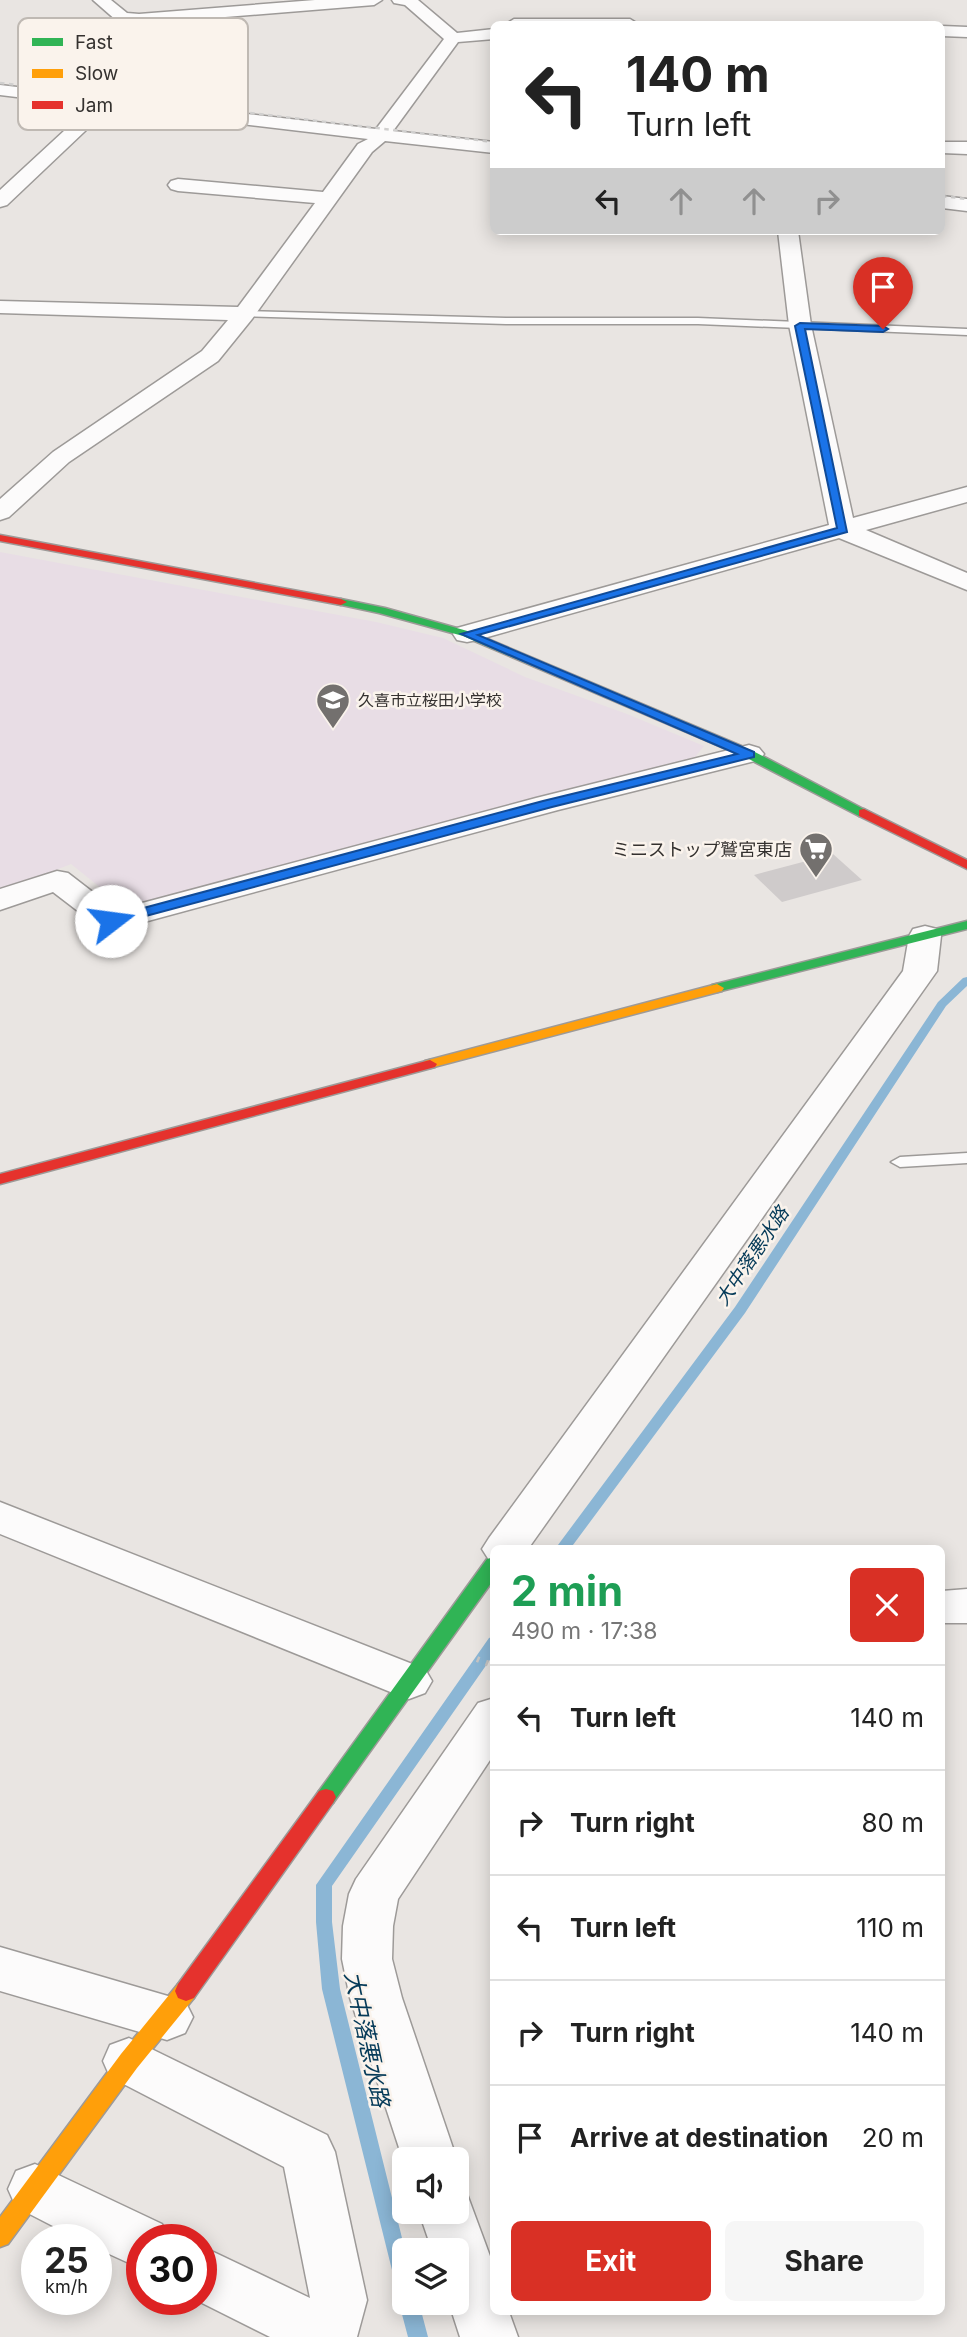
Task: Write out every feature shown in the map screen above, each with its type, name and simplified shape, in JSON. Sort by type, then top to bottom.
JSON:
[{"type":"street","points":[[101,0],[123,18]]},
{"type":"street","points":[[151,18],[374,0]]},
{"type":"street","points":[[400,0],[410,1],[453,38],[490,34]]},
{"type":"street","points":[[945,32],[967,32]]},
{"type":"street","points":[[0,512],[61,457],[210,356],[244,314],[365,148],[375,142],[453,38]]},
{"type":"street","points":[[0,90],[18,92]]},
{"type":"street","points":[[13,110],[18,110]]},
{"type":"street","points":[[248,118],[490,148]]},
{"type":"street","points":[[0,201],[76,130]]},
{"type":"street","points":[[945,148],[967,148]]},
{"type":"street","points":[[178,185],[327,198]]},
{"type":"street","points":[[945,202],[967,205]]},
{"type":"street","points":[[789,235],[800,326],[843,530]]},
{"type":"street","points":[[0,307],[244,314]]},
{"type":"street","points":[[467,634],[967,494]]},
{"type":"street","points":[[843,530],[967,582]]},
{"type":"street","points":[[0,538],[381,610],[467,634],[749,754],[967,865]]},
{"type":"street","points":[[0,900],[57,880],[111,921],[547,804],[749,754]]},
{"type":"street","points":[[0,1179],[746,980],[967,925]]},
{"type":"street","points":[[508,1545],[920,971],[925,936]]},
{"type":"street","points":[[0,1517],[409,1681]]},
{"type":"street","points":[[0,2236],[130,2061],[167,2017],[490,1570]]},
{"type":"street","points":[[945,1607],[967,1606]]},
{"type":"street","points":[[426,2147],[376,1998],[367,1959],[368,1926],[374,1894],[490,1722]]},
{"type":"street","points":[[0,1969],[167,2017]]},
{"type":"street","points":[[130,2061],[308,2152],[339,2300],[334,2323],[314,2330],[217,2281]]},
{"type":"street","points":[[35,2189],[126,2235]]},
{"type":"street","points":[[451,2224],[489,2337]]},
{"type":"lane","points":[[244,314],[506,321],[698,321],[967,332]]},
{"type":"lane","points":[[900,1162],[967,1158]]},
{"type":"shaded area","name":"久喜市立桜田小学校","points":[[0,552],[376,622],[443,638],[525,677],[627,714],[704,746],[695,757],[139,903],[117,901],[71,864],[0,892]]},
{"type":"building","points":[[833,854],[862,880],[782,902],[754,875]]},
{"type":"waterway","name":"大中落悪水路","points":[[565,1545],[740,1310],[942,1004],[967,980]]},
{"type":"waterway","name":"大中落悪水路","points":[[393,2238],[331,1989],[324,1922],[324,1885],[490,1648]]},
{"type":"waterway","name":"大中落悪水路","points":[[412,2315],[418,2337]]},
{"type":"railway","points":[[0,83],[18,85]]},
{"type":"railway","points":[[248,113],[490,142]]},
{"type":"railway","points":[[945,196],[967,199]]},
{"type":"traffic: fast","points":[[341,602],[467,634],[749,754],[864,813]]},
{"type":"traffic: fast","points":[[717,988],[967,925]]},
{"type":"traffic: fast","points":[[326,1797],[490,1570]]},
{"type":"traffic: slow","points":[[430,1064],[717,988]]},
{"type":"traffic: slow","points":[[0,2236],[129,2061],[186,1991]]},
{"type":"traffic: jam","points":[[0,538],[341,602]]},
{"type":"traffic: jam","points":[[864,813],[967,865]]},
{"type":"traffic: jam","points":[[0,1179],[430,1064]]},
{"type":"traffic: jam","points":[[186,1991],[326,1797]]},
{"type":"place","name":"久喜市立桜田小学校","points":[[333,730]]},
{"type":"place","name":"ミニストップ鷲宮東店","points":[[816,879]]},
{"type":"route","points":[[111,921],[547,804],[749,754],[467,634],[843,530],[800,326],[883,329]]}]
